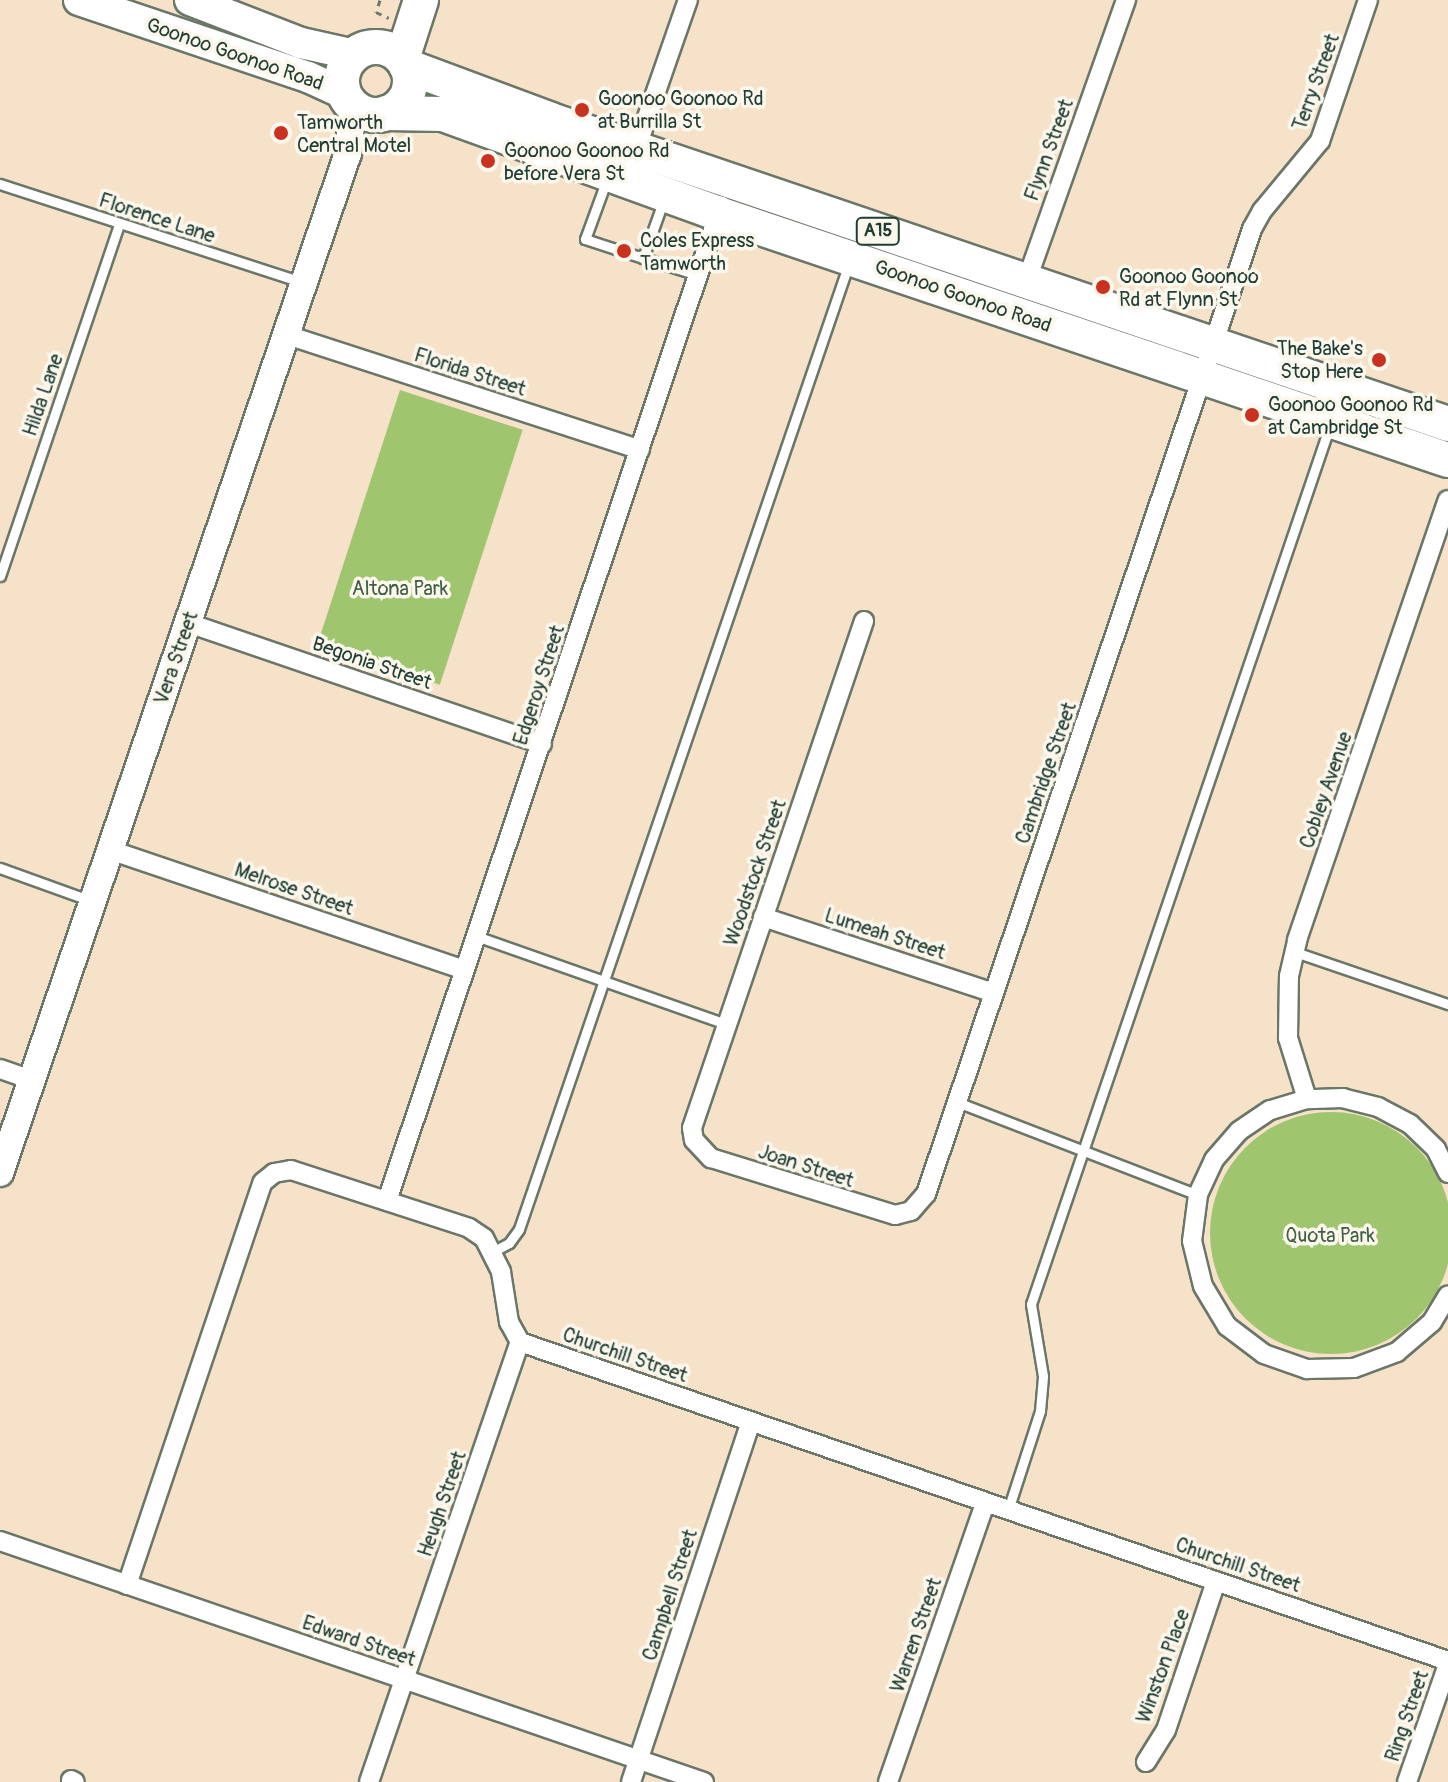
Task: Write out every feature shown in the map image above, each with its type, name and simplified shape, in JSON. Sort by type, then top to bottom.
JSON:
[{"type":"highway","points":[[384,57],[400,5]]},
{"type":"highway","points":[[384,57],[409,89],[396,108],[364,107],[343,73],[384,57]]},
{"type":"highway","name":"Goonoo Goonoo Road","points":[[384,57],[464,90],[1448,424]]},
{"type":"highway","name":"Goonoo Goonoo Road","points":[[364,107],[443,114],[719,214],[1448,460]]},
{"type":"main road","name":"Goonoo Goonoo Road","points":[[79,0],[308,77],[364,107]]},
{"type":"main road","name":"Goonoo Goonoo Road","points":[[190,0],[301,43],[384,57]]},
{"type":"street","points":[[636,149],[688,0]]},
{"type":"street","name":"Flynn Street","points":[[1014,314],[1126,0]]},
{"type":"street","name":"Terry Street","points":[[1214,344],[1257,219],[1320,141],[1367,0]]},
{"type":"street","name":"Vera Street","points":[[0,1173],[364,107]]},
{"type":"street","name":"Edgeroy Street","points":[[387,1201],[730,181]]},
{"type":"street","name":"Florida Street","points":[[287,335],[640,450]]},
{"type":"street","name":"Cambridge Street","points":[[911,1211],[926,1194],[1214,344]]},
{"type":"street","name":"Cobley Avenue","points":[[1307,1099],[1288,1038],[1286,1016],[1295,952],[1448,500]]},
{"type":"street","name":"Woodstock Street","points":[[694,1140],[695,1117],[864,621]]},
{"type":"street","name":"Begonia Street","points":[[188,623],[542,744]]},
{"type":"street","name":"Melrose Street","points":[[110,850],[464,970]]},
{"type":"street","name":"Lumeah Street","points":[[763,917],[994,993]]},
{"type":"street","points":[[0,1069],[32,1080]]},
{"type":"street","points":[[1448,1173],[1442,1143],[1378,1107],[1343,1098],[1307,1099],[1270,1110],[1239,1131],[1214,1160],[1198,1195],[1192,1241],[1203,1286],[1227,1326],[1264,1354],[1307,1369],[1354,1368],[1397,1352],[1432,1322],[1448,1295]]},
{"type":"street","name":"Joan Street","points":[[694,1140],[711,1158],[867,1209],[895,1215],[911,1211]]},
{"type":"street","points":[[127,1585],[263,1182],[274,1173],[291,1170],[469,1228],[484,1238],[494,1251],[501,1272],[509,1322],[520,1342]]},
{"type":"street","name":"Churchill Street","points":[[520,1342],[1448,1662]]},
{"type":"street","name":"Heugh Street","points":[[369,1782],[520,1342]]},
{"type":"street","name":"Campbell Street","points":[[631,1782],[751,1421]]},
{"type":"street","name":"Warren Street","points":[[888,1782],[985,1503]]},
{"type":"street","name":"Edward Street","points":[[0,1541],[704,1782]]},
{"type":"street","name":"Winston Place","points":[[1146,1762],[1166,1730],[1216,1581]]},
{"type":"street","name":"Ring Street","points":[[1407,1782],[1448,1662]]},
{"type":"lane","points":[[609,173],[585,239],[698,275]]},
{"type":"lane","name":"Florence Lane","points":[[0,184],[304,283]]},
{"type":"lane","points":[[643,258],[666,194]]},
{"type":"lane","name":"Hilda Lane","points":[[0,576],[119,225]]},
{"type":"lane","points":[[494,1251],[509,1243],[519,1229],[851,258]]},
{"type":"lane","points":[[1008,1511],[1040,1411],[1043,1376],[1031,1304],[1331,421]]},
{"type":"lane","points":[[0,868],[92,901]]},
{"type":"lane","points":[[476,936],[726,1024]]},
{"type":"lane","points":[[1295,952],[1448,1004]]},
{"type":"lane","points":[[957,1102],[1198,1195]]},
{"type":"green space","name":"Altona Park","points":[[400,390],[523,430],[440,685],[317,645]]},
{"type":"green space","name":"Quota Park","points":[[1331,1112],[1355,1114],[1377,1121],[1398,1132],[1416,1148],[1432,1166],[1443,1187],[1450,1209],[1450,1257],[1443,1279],[1432,1300],[1416,1318],[1398,1334],[1377,1345],[1355,1352],[1331,1354],[1307,1352],[1285,1345],[1264,1334],[1246,1318],[1230,1300],[1219,1279],[1212,1257],[1210,1233],[1212,1209],[1219,1187],[1230,1166],[1246,1148],[1264,1132],[1285,1121],[1307,1114]]},
{"type":"place","name":"Goonoo Goonoo Rd at Burrilla St","points":[[582,110]]},
{"type":"place","name":"Tamworth Central Motel","points":[[281,133]]},
{"type":"place","name":"Goonoo Goonoo Rd before Vera St","points":[[488,161]]},
{"type":"place","name":"Coles Express Tamworth","points":[[624,251]]},
{"type":"place","name":"Goonoo Goonoo Rd at Flynn St","points":[[1103,287]]},
{"type":"place","name":"The Bake's Stop Here","points":[[1379,360]]},
{"type":"place","name":"Goonoo Goonoo Rd at Cambridge St","points":[[1252,415]]}]
